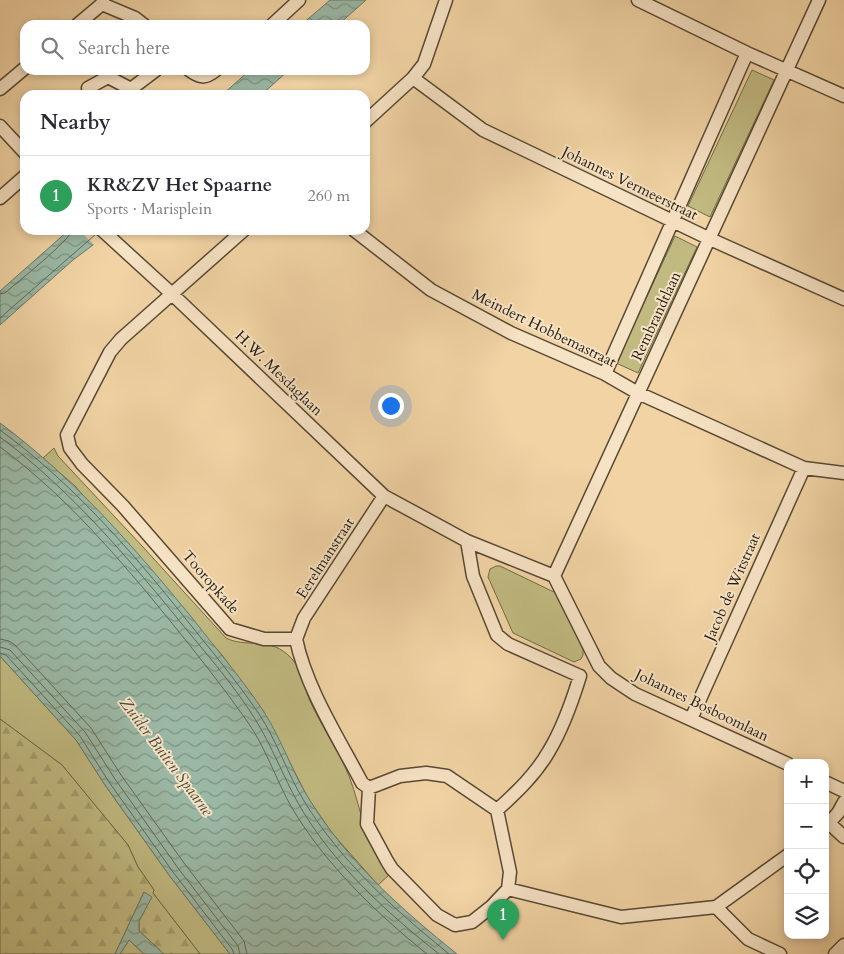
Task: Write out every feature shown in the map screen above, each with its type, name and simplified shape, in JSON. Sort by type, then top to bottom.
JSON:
[{"type":"street","points":[[277,20],[299,0]]},
{"type":"street","points":[[370,117],[413,78],[424,64],[446,0]]},
{"type":"street","points":[[638,0],[747,53],[844,96]]},
{"type":"street","name":"Rembrandtlaan","points":[[554,576],[819,0]]},
{"type":"street","points":[[83,20],[103,2],[138,20]]},
{"type":"street","name":"Rembrandtlaan","points":[[605,374],[747,53]]},
{"type":"street","points":[[0,89],[20,72]]},
{"type":"street","points":[[130,90],[149,75]]},
{"type":"street","points":[[196,75],[210,75]]},
{"type":"street","points":[[89,90],[88,88],[108,77],[124,90]]},
{"type":"street","name":"Johannes Vermeerstraat","points":[[413,78],[483,130],[710,239],[844,299]]},
{"type":"street","points":[[0,126],[20,148]]},
{"type":"street","points":[[0,198],[20,180]]},
{"type":"street","name":"H.W. Mesdaglaan","points":[[107,235],[384,496],[467,540],[554,576]]},
{"type":"street","points":[[172,294],[238,235]]},
{"type":"street","name":"Meindert Hobbemastraat","points":[[360,235],[430,290],[511,333],[605,374],[638,393],[804,468],[844,473]]},
{"type":"street","name":"Tooropkade","points":[[172,294],[121,339],[110,352],[67,435],[70,448],[82,464],[123,506],[230,629],[264,639],[296,639]]},
{"type":"street","name":"Jacob de Witstraat","points":[[691,719],[804,468]]},
{"type":"street","name":"Eerelmanstraat","points":[[296,639],[304,618],[384,496]]},
{"type":"street","points":[[467,540],[473,576],[497,635],[508,644],[580,676]]},
{"type":"street","points":[[497,810],[520,789],[548,752],[570,709],[580,676],[599,666],[554,576]]},
{"type":"street","points":[[296,639],[314,692],[362,783],[368,788]]},
{"type":"street","name":"Johannes Bosboomlaan","points":[[599,666],[611,678],[636,694],[784,762]]},
{"type":"street","points":[[426,773],[447,776],[497,810],[510,872],[508,889],[491,908],[472,922],[455,925],[437,915],[392,869],[387,861],[367,824],[368,788],[400,776],[426,773]]},
{"type":"street","points":[[829,784],[844,790]]},
{"type":"street","points":[[829,824],[838,814],[844,802]]},
{"type":"street","points":[[829,827],[844,836]]},
{"type":"street","points":[[508,889],[621,917],[716,907],[784,858]]},
{"type":"street","points":[[716,907],[748,939],[780,954]]},
{"type":"street","points":[[835,954],[844,945]]},
{"type":"green space","points":[[752,70],[774,80],[710,217],[688,206]]},
{"type":"green space","points":[[675,236],[697,247],[638,373],[616,363]]},
{"type":"green space","points":[[54,448],[58,456],[226,638],[234,641],[272,646],[287,654],[296,664],[315,711],[349,776],[366,831],[389,875],[378,885],[332,833],[308,798],[264,712],[222,655],[75,486],[43,458]]},
{"type":"green space","points":[[500,566],[558,594],[583,649],[581,659],[574,662],[513,633],[488,577],[490,569]]},
{"type":"green space","points":[[0,656],[76,740],[105,785],[169,875],[230,954],[200,954],[153,893],[154,890],[138,867],[128,845],[62,765],[0,719]]},
{"type":"green space","points":[[0,719],[62,765],[128,845],[138,867],[154,890],[153,893],[200,954],[164,954],[139,931],[139,921],[144,912],[144,892],[115,954],[0,954]]},
{"type":"green space","points":[[129,940],[144,954],[120,954]]},
{"type":"water","points":[[330,0],[366,0],[344,20],[307,20]]},
{"type":"water","points":[[244,75],[283,75],[267,90],[228,90]]},
{"type":"water","points":[[63,235],[102,235],[0,325],[0,291]]},
{"type":"water","name":"Zuider Buiten Spaarne","points":[[0,423],[27,444],[78,490],[149,566],[256,700],[282,745],[309,799],[340,843],[396,902],[457,954],[230,954],[169,875],[105,785],[76,740],[0,656]]},
{"type":"water","points":[[144,892],[152,897],[139,921],[139,931],[164,954],[144,954],[129,940],[120,954],[115,954]]},
{"type":"pier","points":[[84,235],[105,235],[95,246]]},
{"type":"place","name":"KR&ZV Het Spaarne","points":[[503,940]]}]
